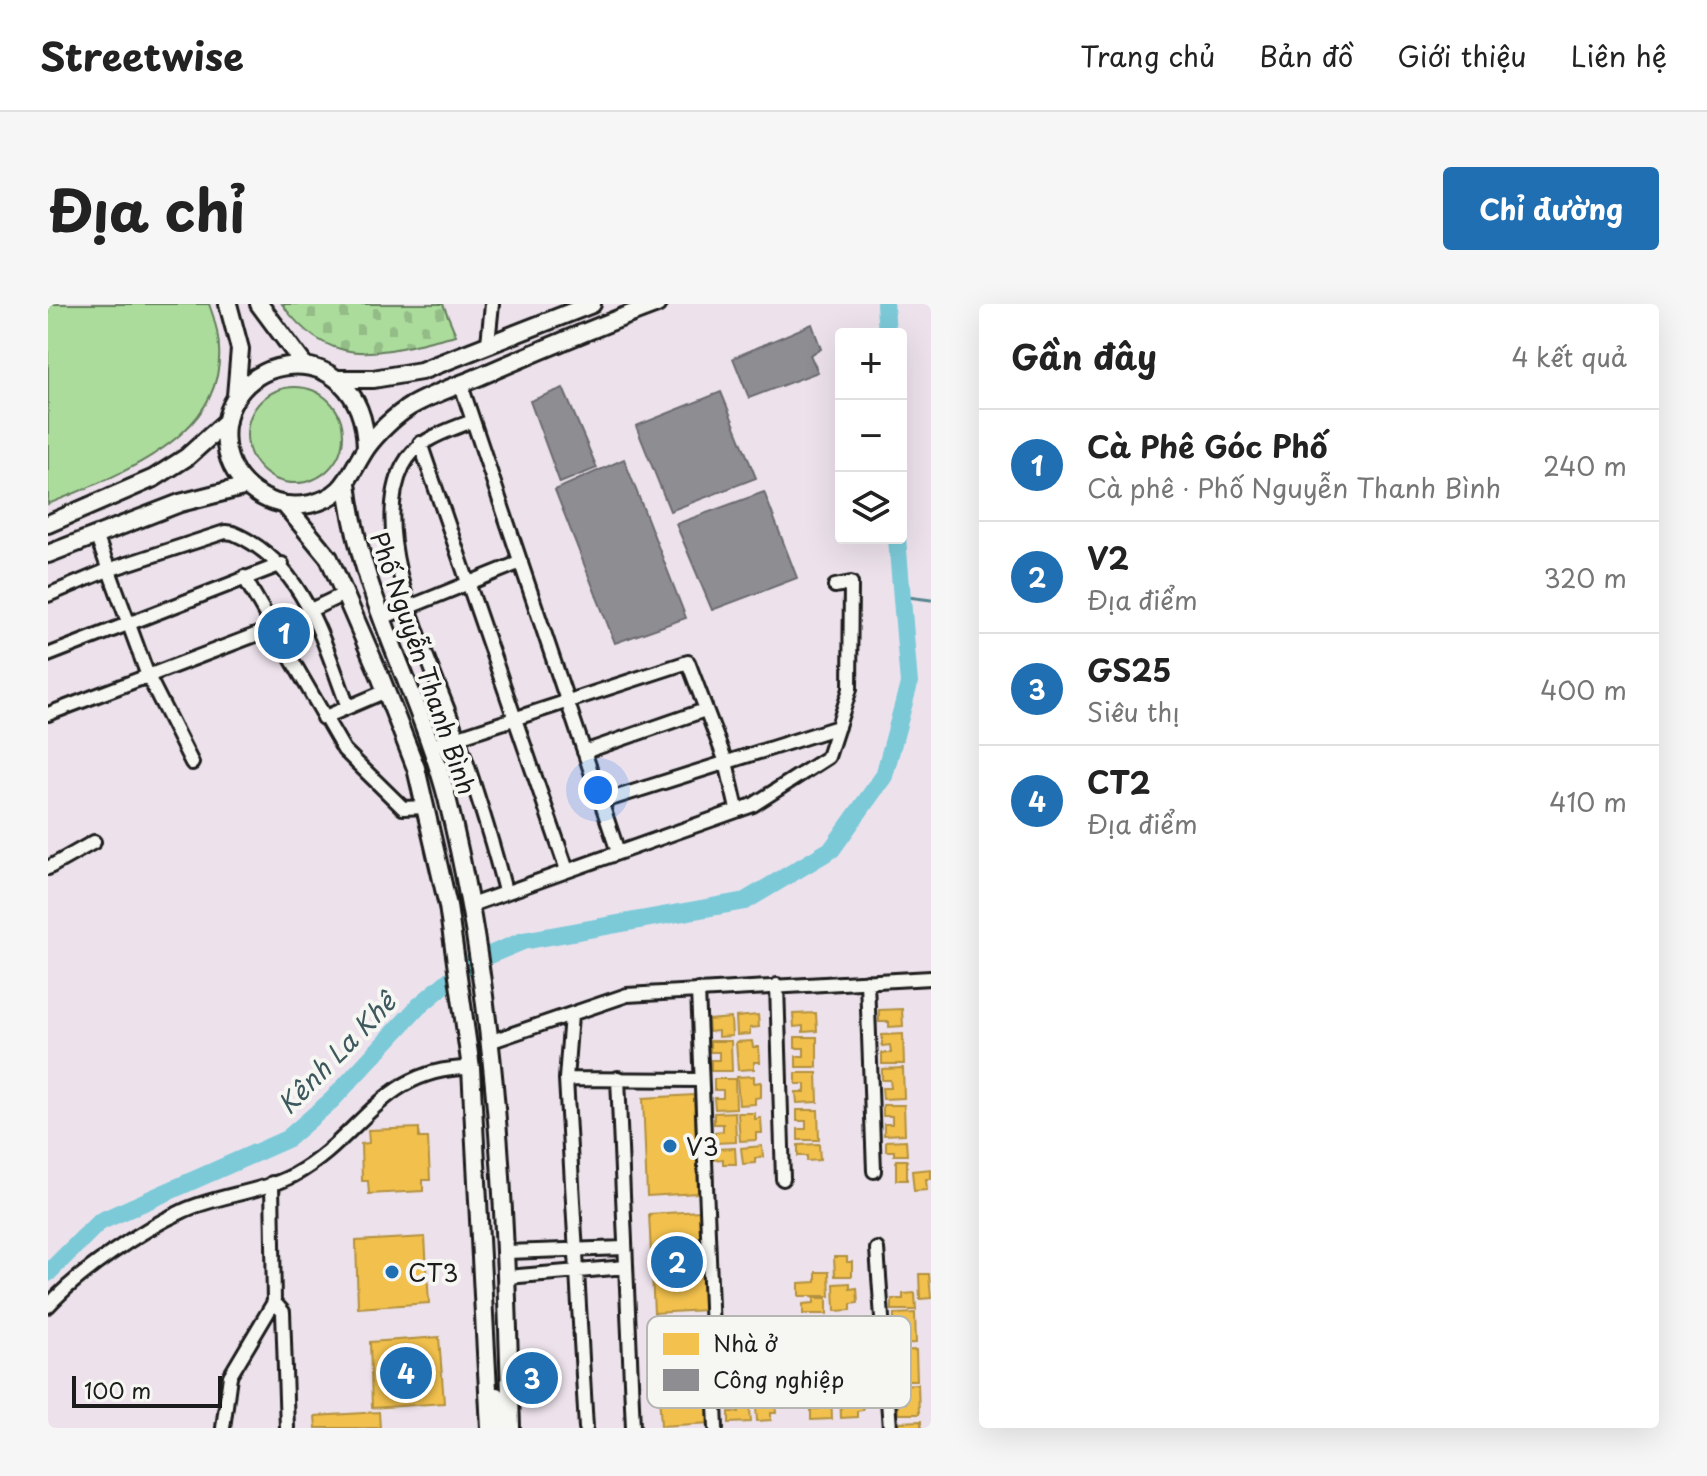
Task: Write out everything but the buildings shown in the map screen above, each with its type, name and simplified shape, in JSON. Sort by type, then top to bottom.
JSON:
[{"type":"main road","points":[[228,304],[240,349],[236,399]]},
{"type":"main road","points":[[259,304],[305,366]]},
{"type":"main road","points":[[338,379],[373,379],[421,371],[592,304]]},
{"type":"main road","points":[[366,447],[363,415],[349,389],[338,379],[305,366],[291,365],[266,372],[244,388],[227,421],[229,458],[247,486],[258,495],[285,505],[312,504],[337,492],[347,483],[366,447],[409,407],[583,332],[657,304]]},
{"type":"main road","points":[[575,311],[583,332]]},
{"type":"main road","points":[[48,524],[164,473],[227,421]]},
{"type":"main road","name":"Phố Nguyễn Thanh Bình","points":[[347,483],[355,543],[431,746],[471,905],[492,1041]]},
{"type":"main road","points":[[48,554],[180,503],[247,486]]},
{"type":"main road","name":"Phố Nguyễn Thanh Bình","points":[[285,505],[329,558],[416,768],[450,919],[465,1003],[471,1068]]},
{"type":"main road","points":[[492,1041],[506,1252],[511,1428]]},
{"type":"main road","points":[[471,1068],[490,1428]]},
{"type":"street","points":[[488,343],[492,304]]},
{"type":"street","points":[[461,385],[618,852]]},
{"type":"street","points":[[472,421],[420,443],[404,464],[395,487],[392,510],[410,605],[459,739],[505,891]]},
{"type":"street","points":[[420,443],[567,870]]},
{"type":"street","points":[[48,595],[108,570],[225,532],[240,536],[282,564],[312,611],[348,707]]},
{"type":"street","points":[[96,535],[148,676],[192,763]]},
{"type":"street","points":[[382,618],[521,562]]},
{"type":"street","points":[[48,655],[282,564]]},
{"type":"street","points":[[244,577],[271,629],[344,750],[403,808],[425,807]]},
{"type":"street","points":[[471,905],[753,805],[828,757],[850,689],[851,583],[835,586]]},
{"type":"street","points":[[48,714],[271,629],[346,593]]},
{"type":"street","points":[[431,746],[459,739],[567,699],[688,662],[726,762],[737,809]]},
{"type":"street","points":[[323,718],[386,691]]},
{"type":"street","points":[[584,752],[705,710]]},
{"type":"street","points":[[601,802],[838,727]]},
{"type":"street","points":[[48,868],[94,842]]},
{"type":"street","points":[[492,1041],[627,995],[931,978]]},
{"type":"street","points":[[867,981],[874,1171]]},
{"type":"street","points":[[777,985],[783,1179]]},
{"type":"street","points":[[698,990],[711,1316]]},
{"type":"street","points":[[571,1015],[566,1079],[586,1428]]},
{"type":"street","points":[[48,1306],[98,1265],[183,1210],[272,1183],[311,1165],[378,1103],[404,1084],[424,1073],[471,1068]]},
{"type":"street","points":[[618,1078],[633,1428]]},
{"type":"street","points":[[566,1079],[700,1080]]},
{"type":"street","points":[[223,1428],[230,1376],[274,1302],[272,1183]]},
{"type":"street","points":[[506,1252],[625,1248]]},
{"type":"street","points":[[877,1249],[882,1316]]},
{"type":"street","points":[[507,1277],[626,1267]]},
{"type":"street","points":[[274,1302],[283,1312],[287,1428]]},
{"type":"street","points":[[497,1394],[498,1428]]},
{"type":"street","points":[[715,1408],[716,1428]]},
{"type":"street","points":[[889,1408],[890,1428]]},
{"type":"green space","points":[[48,304],[209,304],[219,346],[216,381],[201,411],[178,436],[116,475],[48,504]]},
{"type":"green space","points":[[282,304],[443,304],[456,335],[382,351],[340,349],[320,341],[301,326]]},
{"type":"green space","points":[[295,387],[313,391],[329,401],[339,417],[343,435],[339,453],[329,469],[313,479],[295,483],[277,479],[261,469],[251,453],[247,435],[251,417],[261,401],[277,391]]},
{"type":"waterway","points":[[885,304],[887,328]]},
{"type":"waterway","name":"Kênh La Khê","points":[[48,1273],[99,1222],[287,1139],[332,1100],[419,1006],[470,963],[523,941],[745,901],[832,849],[884,776],[909,684],[897,544]]},
{"type":"waterway","points":[[900,596],[931,600]]},
{"type":"place","name":"Cà Phê Góc Phố","points":[[284,633]]},
{"type":"place","name":"V3","points":[[670,1146]]},
{"type":"place","name":"V2","points":[[677,1262]]},
{"type":"place","name":"CT3","points":[[392,1272]]},
{"type":"place","name":"CT2","points":[[406,1373]]},
{"type":"place","name":"GS25","points":[[532,1378]]}]
